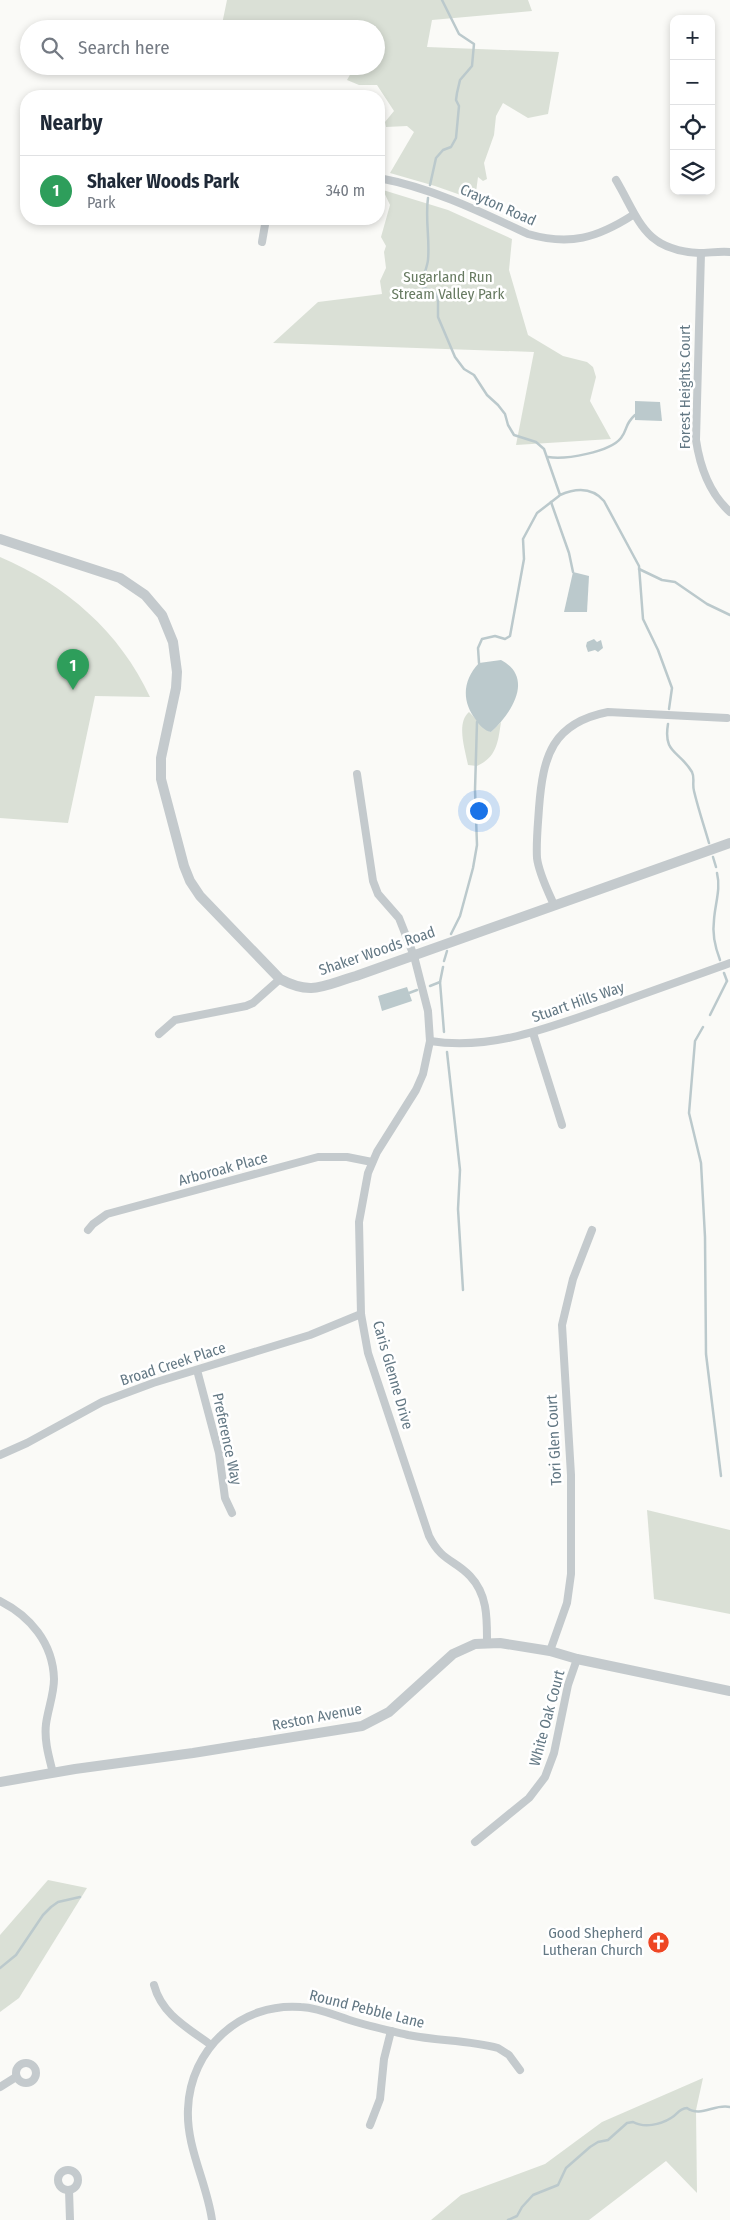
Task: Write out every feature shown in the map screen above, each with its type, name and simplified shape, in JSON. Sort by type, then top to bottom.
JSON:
[{"type":"street","name":"Crayton Road","points":[[385,179],[441,195],[528,234],[542,238],[558,240],[590,237],[610,229],[633,215]]},
{"type":"street","points":[[616,180],[633,215],[660,244],[678,250],[701,253],[730,252]]},
{"type":"street","points":[[262,242],[265,225]]},
{"type":"street","name":"Forest Heights Court","points":[[701,253],[696,440],[700,463],[710,486],[723,506],[730,512]]},
{"type":"street","name":"Shaker Woods Road","points":[[0,539],[120,578],[145,595],[162,615],[173,642],[177,672],[176,688],[161,758],[161,779],[184,866],[190,881],[200,896],[280,979],[294,986],[306,989],[414,956],[730,843]]},
{"type":"street","points":[[554,905],[537,859],[538,822],[541,779],[546,759],[565,731],[592,715],[608,712],[727,718]]},
{"type":"street","name":"Caris Glenne Drive","points":[[357,774],[373,881],[378,894],[399,918],[414,956],[428,1010],[430,1041],[428,1057],[416,1090],[372,1162],[359,1222],[361,1314],[368,1353],[429,1536],[444,1557],[470,1576],[481,1592],[486,1612],[487,1643]]},
{"type":"street","name":"Stuart Hills Way","points":[[430,1041],[449,1044],[490,1042],[533,1033],[730,963]]},
{"type":"street","points":[[159,1034],[175,1020],[253,1003],[280,979]]},
{"type":"street","points":[[533,1033],[562,1125]]},
{"type":"street","name":"Arboroak Place","points":[[88,1230],[107,1214],[253,1176],[304,1160],[332,1156],[372,1162]]},
{"type":"street","name":"Tori Glen Court","points":[[550,1651],[567,1603],[571,1574],[571,1475],[562,1325],[573,1279],[592,1230]]},
{"type":"street","name":"Broad Creek Place","points":[[0,1455],[27,1443],[102,1402],[153,1383],[310,1335],[361,1314]]},
{"type":"street","name":"Preference Way","points":[[197,1370],[219,1453],[225,1498],[232,1513]]},
{"type":"street","points":[[0,1601],[26,1618],[34,1626],[49,1653],[54,1678],[46,1738],[53,1773]]},
{"type":"street","name":"Reston Avenue","points":[[0,1782],[321,1734],[362,1726],[389,1712],[453,1654],[475,1644],[487,1643],[550,1651],[577,1659],[730,1691]]},
{"type":"street","name":"White Oak Court","points":[[475,1842],[529,1798],[545,1777],[554,1752],[568,1685],[577,1659]]},
{"type":"street","points":[[154,1985],[163,2007],[211,2045]]},
{"type":"street","name":"Round Pebble Lane","points":[[212,2220],[192,2140],[188,2111],[191,2083],[196,2070],[211,2045],[244,2018],[271,2009],[288,2007],[316,2009],[391,2031],[498,2048],[509,2055],[520,2070]]},
{"type":"street","points":[[370,2124],[380,2099],[384,2059],[391,2031]]},
{"type":"street","points":[[0,2087],[16,2077]]},
{"type":"street","points":[[69,2190],[70,2220]]},
{"type":"green space","points":[[227,0],[528,0],[532,11],[432,20],[427,47],[559,52],[548,114],[528,118],[503,103],[496,116],[494,135],[484,163],[487,179],[483,181],[478,177],[475,200],[390,173],[414,132],[407,126],[386,127],[385,122],[394,111],[385,97],[385,90],[380,90],[377,85],[359,85],[347,80],[350,75],[385,75],[385,20],[223,20]]},
{"type":"green space","name":"Sugarland Run Stream Valley Park","points":[[385,191],[448,210],[512,239],[509,270],[528,335],[563,356],[587,362],[593,367],[596,377],[590,401],[611,439],[516,445],[534,352],[273,343],[318,302],[382,294],[380,281],[386,268],[384,252],[386,246],[381,237],[390,205]]},
{"type":"green space","points":[[0,557],[24,568],[69,596],[88,613],[123,652],[138,673],[150,697],[95,696],[68,823],[0,818]]},
{"type":"green space","points":[[469,712],[491,732],[501,722],[493,753],[477,766],[468,765],[464,744],[462,729],[465,717]]},
{"type":"green space","points":[[647,1510],[730,1530],[730,1614],[654,1599]]},
{"type":"green space","points":[[48,1880],[87,1888],[19,1998],[0,2012],[0,1935]]},
{"type":"green space","points":[[703,2078],[696,2110],[697,2193],[666,2161],[589,2220],[431,2220],[461,2195],[545,2164],[602,2122]]},
{"type":"shaded area","points":[[635,401],[660,402],[662,421],[635,420]]},
{"type":"shaded area","points":[[573,572],[589,576],[587,612],[564,612]]},
{"type":"shaded area","points":[[594,639],[597,642],[601,640],[603,648],[598,652],[595,650],[588,652],[587,642]]},
{"type":"shaded area","points":[[501,660],[517,676],[518,686],[512,706],[506,716],[491,732],[480,726],[471,713],[466,698],[467,683],[479,663]]},
{"type":"shaded area","points":[[407,987],[412,1001],[382,1011],[378,996]]},
{"type":"waterway","points":[[430,185],[436,158],[443,150],[451,147],[456,138],[459,106],[456,100],[457,93],[460,80],[472,66],[474,44],[459,34],[442,0]]},
{"type":"waterway","points":[[428,198],[428,252],[423,287],[435,293],[438,298],[438,317],[455,357],[464,369],[474,375],[487,395],[505,414],[508,425],[514,435],[536,442],[544,449],[560,495],[584,490],[594,493],[604,501],[639,566],[643,619],[658,650],[672,688],[669,709]]},
{"type":"waterway","points":[[548,457],[576,456],[607,447],[621,438],[635,415]]},
{"type":"waterway","points":[[479,663],[478,648],[482,639],[495,636],[505,639],[510,636],[524,559],[523,539],[537,513],[559,496]]},
{"type":"waterway","points":[[551,502],[569,553],[573,572]]},
{"type":"waterway","points":[[639,569],[662,580],[675,582],[707,604],[730,615]]},
{"type":"waterway","points":[[451,934],[460,916],[477,845],[475,790],[477,722]]},
{"type":"waterway","points":[[668,724],[667,734],[670,747],[693,774],[694,791],[709,843]]},
{"type":"waterway","points":[[713,857],[716,867]]},
{"type":"waterway","points":[[717,873],[718,891],[713,930],[720,960]]},
{"type":"waterway","points":[[444,961],[447,951]]},
{"type":"waterway","points":[[443,967],[440,982],[444,1032]]},
{"type":"waterway","points":[[724,973],[727,981]]},
{"type":"waterway","points":[[710,1015],[727,981]]},
{"type":"waterway","points":[[430,986],[440,982]]},
{"type":"waterway","points":[[409,993],[417,990]]},
{"type":"waterway","points":[[703,1027],[695,1041],[689,1113],[701,1163],[705,1237],[706,1354],[721,1476]]},
{"type":"waterway","points":[[447,1052],[460,1170],[458,1209],[463,1290]]},
{"type":"waterway","points":[[0,1968],[16,1955],[43,1915],[51,1907],[58,1902],[80,1897]]},
{"type":"waterway","points":[[508,2220],[517,2216],[533,2195],[558,2185],[566,2168],[590,2147],[598,2142],[608,2140],[627,2123],[652,2125],[667,2120],[687,2108],[698,2112],[724,2106],[730,2107]]},
{"type":"place","name":"Shaker Woods Park","points":[[73,690]]},
{"type":"place","name":"Good Shepherd Lutheran Church","points":[[659,1942]]}]
